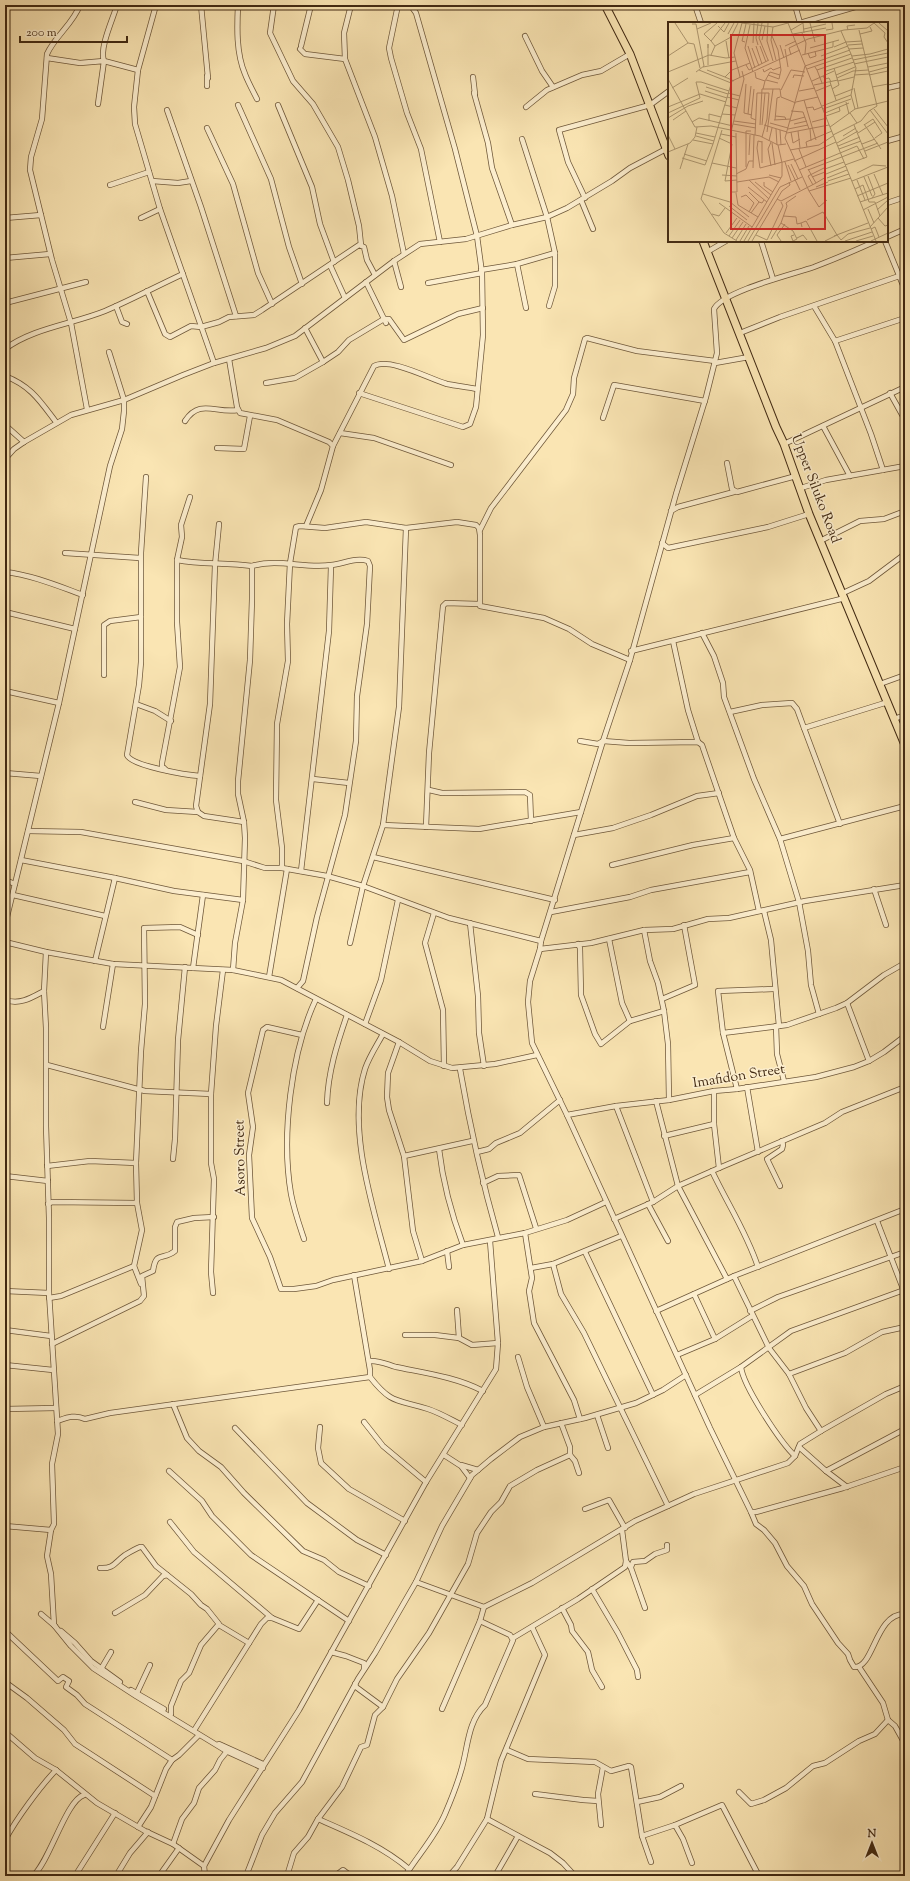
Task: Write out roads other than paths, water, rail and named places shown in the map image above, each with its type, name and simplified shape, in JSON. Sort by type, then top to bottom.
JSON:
[{"type":"main road","points":[[605,5],[630,54],[667,151]]},
{"type":"main road","name":"Upper Siluko Road","points":[[703,242],[724,298],[740,333],[748,357],[784,444],[809,514],[844,595],[905,746]]},
{"type":"street","points":[[80,5],[72,20],[51,45],[47,58],[42,119],[31,157],[30,170],[50,254],[71,323],[87,409]]},
{"type":"street","points":[[98,104],[104,61],[102,57],[104,46],[117,5]]},
{"type":"street","points":[[156,5],[138,70],[134,107],[135,124],[160,209],[214,363]]},
{"type":"street","points":[[201,5],[208,78]]},
{"type":"street","points":[[238,5],[237,25],[241,60],[244,73],[257,99]]},
{"type":"street","points":[[274,5],[270,33],[293,81],[313,104],[338,147],[356,210],[361,245],[375,275]]},
{"type":"street","points":[[311,5],[300,48],[305,54],[345,59]]},
{"type":"street","points":[[352,5],[344,34],[345,59],[376,137],[392,196],[404,254]]},
{"type":"street","points":[[359,393],[462,427],[470,424],[476,407],[483,335],[481,272],[477,236],[455,149],[416,12],[411,6],[398,5],[389,48],[407,113],[421,149],[440,242]]},
{"type":"street","points":[[695,5],[701,22]]},
{"type":"street","points":[[795,5],[800,22]]},
{"type":"street","points":[[803,22],[862,5]]},
{"type":"street","points":[[525,36],[542,71],[553,87]]},
{"type":"street","points":[[526,107],[553,87],[582,75],[601,71],[630,54]]},
{"type":"street","points":[[47,58],[80,63],[104,61],[138,70]]},
{"type":"street","points":[[207,70],[207,86]]},
{"type":"street","points":[[473,78],[478,108]]},
{"type":"street","points":[[888,88],[905,84]]},
{"type":"street","points":[[593,229],[568,162],[560,130],[650,105],[668,91]]},
{"type":"street","points":[[474,92],[488,143],[492,168],[512,225]]},
{"type":"street","points":[[238,105],[271,179],[289,247],[302,284]]},
{"type":"street","points":[[278,105],[312,187],[320,224],[332,264],[345,298]]},
{"type":"street","points":[[167,110],[236,316]]},
{"type":"street","points":[[207,128],[233,184],[258,273],[272,304]]},
{"type":"street","points":[[888,141],[905,136]]},
{"type":"street","points":[[522,139],[547,217],[555,253],[555,286],[549,306]]},
{"type":"street","points":[[5,459],[14,449],[56,422],[87,409],[124,400],[214,363],[282,342],[305,328],[394,261],[420,244],[466,239],[512,225],[547,217],[583,199],[630,168],[667,151]]},
{"type":"street","points":[[655,156],[667,151]]},
{"type":"street","points":[[110,185],[149,172]]},
{"type":"street","points":[[152,181],[178,183],[191,180]]},
{"type":"street","points":[[888,203],[905,197]]},
{"type":"street","points":[[141,218],[160,209]]},
{"type":"street","points":[[5,218],[41,215]]},
{"type":"street","points":[[888,236],[905,229]]},
{"type":"street","points":[[707,252],[724,242]]},
{"type":"street","points":[[761,242],[773,279]]},
{"type":"street","points":[[874,242],[814,267],[773,279],[724,298],[716,305],[713,313],[717,338],[715,362],[705,401],[671,511],[631,651],[630,660],[603,741],[566,859],[555,900],[541,941],[530,981],[528,1002],[530,1035],[537,1055],[560,1100],[656,1312],[756,1524],[764,1530],[775,1543],[787,1566],[804,1586],[812,1604],[838,1643],[848,1654],[854,1666],[859,1667],[883,1702],[888,1720],[895,1726],[905,1744]]},
{"type":"street","points":[[885,242],[905,290]]},
{"type":"street","points":[[147,291],[167,336],[173,337],[191,326],[201,327],[236,316],[254,314],[272,304],[361,245]]},
{"type":"street","points":[[428,283],[517,264],[555,253]]},
{"type":"street","points":[[5,258],[50,254]]},
{"type":"street","points":[[394,261],[401,287]]},
{"type":"street","points":[[517,264],[526,308]]},
{"type":"street","points":[[5,349],[12,343],[29,336],[71,323],[116,306],[182,274]]},
{"type":"street","points":[[740,333],[780,317],[905,274]]},
{"type":"street","points":[[5,303],[86,282]]},
{"type":"street","points":[[366,282],[385,321]]},
{"type":"street","points":[[116,306],[122,322],[127,324]]},
{"type":"street","points":[[814,306],[835,341],[861,406],[883,470]]},
{"type":"street","points":[[266,383],[295,378],[338,352],[350,340],[389,319],[404,340],[458,314],[483,308]]},
{"type":"street","points":[[835,341],[905,318]]},
{"type":"street","points":[[305,328],[323,362]]},
{"type":"street","points":[[479,604],[481,572],[480,530],[491,508],[566,410],[573,394],[574,378],[585,339],[587,338],[637,352],[715,362],[748,357]]},
{"type":"street","points":[[5,925],[59,703],[110,466],[122,429],[124,400],[109,352]]},
{"type":"street","points":[[229,359],[238,410]]},
{"type":"street","points":[[306,526],[321,490],[333,446],[374,366],[378,364],[385,364],[420,373],[446,384],[477,389]]},
{"type":"street","points":[[5,376],[24,384],[32,391],[56,422]]},
{"type":"street","points":[[603,418],[614,385],[705,401]]},
{"type":"street","points":[[784,444],[861,406],[905,387]]},
{"type":"street","points":[[890,393],[905,420]]},
{"type":"street","points":[[185,421],[192,412],[198,409],[214,408],[221,411],[238,410],[250,416],[277,420],[329,442],[333,446]]},
{"type":"street","points":[[217,448],[244,449],[250,416]]},
{"type":"street","points":[[5,425],[24,442]]},
{"type":"street","points":[[823,426],[850,476]]},
{"type":"street","points":[[340,433],[374,438],[451,465]]},
{"type":"street","points":[[727,463],[734,492]]},
{"type":"street","points":[[800,488],[826,480],[905,466]]},
{"type":"street","points":[[671,511],[678,507],[796,476]]},
{"type":"street","points":[[146,477],[140,558],[141,617],[139,685],[127,755],[128,758],[134,762],[200,776]]},
{"type":"street","points":[[166,770],[162,766],[162,763],[172,721],[180,667],[177,622],[177,560],[182,536],[181,525],[190,497]]},
{"type":"street","points":[[820,541],[860,521],[884,519],[905,511]]},
{"type":"street","points":[[662,543],[668,548],[768,527],[809,514]]},
{"type":"street","points":[[282,868],[282,848],[276,790],[278,724],[288,661],[287,624],[290,563],[295,528],[300,526],[333,527],[366,522],[397,528],[406,528],[457,522],[476,525],[480,530]]},
{"type":"street","points":[[198,812],[196,806],[210,704],[215,564],[219,524]]},
{"type":"street","points":[[350,943],[363,886],[383,824],[399,707],[406,528]]},
{"type":"street","points":[[65,553],[140,558]]},
{"type":"street","points":[[631,651],[844,595],[879,575],[905,554]]},
{"type":"street","points":[[177,560],[195,564],[234,563],[252,566],[273,562],[331,566],[359,560],[368,561],[370,566],[366,624],[357,702],[356,741],[342,832],[327,876],[303,981],[297,988]]},
{"type":"street","points":[[233,970],[235,943],[243,900],[244,822],[238,794],[238,781],[250,660],[252,566]]},
{"type":"street","points":[[300,871],[313,779],[329,631],[331,566]]},
{"type":"street","points":[[5,572],[19,574],[46,582],[83,596]]},
{"type":"street","points":[[426,827],[429,753],[439,660],[442,611],[446,604],[479,604],[484,608],[504,610],[544,618],[569,629],[592,644],[630,660]]},
{"type":"street","points":[[5,612],[75,629]]},
{"type":"street","points":[[104,675],[104,625],[110,621],[141,617]]},
{"type":"street","points":[[702,633],[714,656],[730,712],[754,779],[780,839],[799,902],[808,951],[811,985],[819,1014]]},
{"type":"street","points":[[673,641],[688,710],[698,742],[702,745],[734,838],[740,847],[750,872],[771,940],[777,1026],[777,1054],[784,1081]]},
{"type":"street","points":[[880,684],[905,675]]},
{"type":"street","points":[[5,691],[59,703]]},
{"type":"street","points":[[804,728],[888,702]]},
{"type":"street","points":[[730,712],[762,704],[792,703],[797,709],[840,824]]},
{"type":"street","points":[[136,704],[155,711],[172,721]]},
{"type":"street","points":[[894,719],[905,715]]},
{"type":"street","points":[[580,741],[598,744],[603,741],[629,743],[698,742]]},
{"type":"street","points":[[5,772],[41,776]]},
{"type":"street","points":[[313,779],[349,783]]},
{"type":"street","points":[[428,790],[442,793],[525,792],[530,796],[531,821]]},
{"type":"street","points":[[574,835],[612,828],[651,815],[697,796],[719,793]]},
{"type":"street","points":[[135,802],[166,810],[198,812],[204,816],[244,822]]},
{"type":"street","points":[[780,839],[905,806]]},
{"type":"street","points":[[383,824],[479,829],[581,812]]},
{"type":"street","points":[[28,831],[81,832],[243,861],[265,868],[282,868],[327,876],[363,886],[434,913],[541,941]]},
{"type":"street","points":[[612,865],[693,845],[734,838]]},
{"type":"street","points":[[373,856],[555,900]]},
{"type":"street","points":[[21,860],[174,891],[243,900]]},
{"type":"street","points":[[268,977],[287,869]]},
{"type":"street","points":[[551,912],[630,897],[652,890],[750,872]]},
{"type":"street","points":[[95,961],[115,878]]},
{"type":"street","points":[[5,880],[15,884]]},
{"type":"street","points":[[540,949],[609,939],[644,930],[673,929],[708,919],[729,918],[799,902],[905,885]]},
{"type":"street","points":[[874,889],[886,925]]},
{"type":"street","points":[[13,895],[105,916]]},
{"type":"street","points":[[193,968],[203,895]]},
{"type":"street","points":[[365,1024],[381,980],[398,900]]},
{"type":"street","points":[[434,913],[425,943],[442,1010],[444,1066]]},
{"type":"street","points":[[470,923],[478,996],[479,1033],[484,1066]]},
{"type":"street","points":[[662,1000],[695,985],[684,926]]},
{"type":"street","points":[[52,1344],[140,1301],[144,1296],[134,1266],[142,1230],[137,1203],[136,1163],[141,1051],[145,1004],[146,965],[144,928],[180,927],[198,935]]},
{"type":"street","points":[[644,930],[650,961],[664,1011],[668,1044],[669,1100]]},
{"type":"street","points":[[609,939],[622,1003],[630,1021]]},
{"type":"street","points":[[5,942],[46,952],[113,964],[233,970],[281,980],[399,1042],[416,1054],[444,1066],[460,1069],[484,1066],[537,1055]]},
{"type":"street","points":[[578,944],[580,948],[581,995],[601,1044],[630,1021],[664,1011]]},
{"type":"street","points":[[46,952],[44,991],[47,1065],[49,1295],[58,1434],[52,1464],[54,1524],[51,1530],[47,1556],[51,1574],[55,1628],[92,1668],[228,1752],[263,1766]]},
{"type":"street","points":[[723,1033],[777,1026],[819,1014],[847,1003],[884,975],[905,963]]},
{"type":"street","points":[[103,1027],[113,964]]},
{"type":"street","points":[[173,1159],[178,1040],[185,967]]},
{"type":"street","points":[[213,1293],[214,1179],[211,1163],[211,1094],[216,1026],[223,970]]},
{"type":"street","points":[[737,1089],[723,1033],[718,991],[773,989]]},
{"type":"street","points":[[5,1000],[12,1003],[23,1001],[44,991]]},
{"type":"street","points":[[304,1238],[294,1210],[288,1170],[290,1088],[302,1035],[316,999]]},
{"type":"street","points":[[847,1003],[869,1060]]},
{"type":"street","points":[[327,1103],[328,1088],[336,1045],[347,1015]]},
{"type":"street","name":"Asoro Street","points":[[302,1035],[267,1027],[263,1030],[261,1037],[248,1093],[253,1127],[249,1155],[253,1209],[252,1218],[270,1257],[281,1288],[294,1289],[316,1286],[354,1275]]},
{"type":"street","points":[[383,1034],[365,1068],[360,1090],[359,1110],[362,1158],[389,1269]]},
{"type":"street","name":"Imafidon Street","points":[[567,1115],[616,1106],[669,1100],[714,1091],[816,1077],[854,1067],[884,1052],[905,1036]]},
{"type":"street","points":[[399,1042],[388,1073],[387,1096],[389,1110],[404,1156],[413,1231],[422,1261]]},
{"type":"street","points":[[5,1065],[5,1073]]},
{"type":"street","points":[[47,1065],[140,1089],[159,1092],[176,1091],[211,1094]]},
{"type":"street","points":[[460,1069],[472,1141],[477,1152],[483,1183],[498,1237]]},
{"type":"street","points":[[747,1087],[758,1152]]},
{"type":"street","points":[[614,1219],[650,1203],[678,1186],[825,1123],[842,1112],[905,1087]]},
{"type":"street","points":[[714,1091],[714,1124],[719,1168]]},
{"type":"street","points":[[477,1152],[489,1149],[496,1143],[520,1133],[560,1100]]},
{"type":"street","points":[[656,1101],[678,1186],[727,1279]]},
{"type":"street","points":[[616,1106],[650,1203],[668,1241]]},
{"type":"street","points":[[664,1136],[714,1124]]},
{"type":"street","points":[[404,1156],[472,1141]]},
{"type":"street","points":[[780,1186],[767,1159],[782,1149],[782,1141]]},
{"type":"street","points":[[439,1149],[443,1183],[451,1214],[463,1245]]},
{"type":"street","points":[[47,1166],[90,1161],[136,1163]]},
{"type":"street","points":[[712,1171],[730,1209],[747,1238],[758,1267]]},
{"type":"street","points":[[483,1183],[498,1176],[518,1175],[536,1228]]},
{"type":"street","points":[[5,1176],[48,1181]]},
{"type":"street","points":[[48,1204],[52,1202],[137,1203]]},
{"type":"street","points":[[462,1425],[439,1413],[397,1402],[380,1390],[370,1377],[369,1361],[354,1275],[422,1261],[463,1245],[498,1237],[525,1233],[536,1228],[567,1220],[606,1202]]},
{"type":"street","points":[[656,1312],[734,1276],[905,1209]]},
{"type":"street","points":[[141,1284],[142,1276],[153,1271],[158,1256],[175,1251],[175,1227],[177,1222],[194,1218],[214,1217]]},
{"type":"street","points":[[695,1395],[741,1367],[791,1331],[905,1292],[877,1221]]},
{"type":"street","points":[[525,1233],[532,1278],[529,1291],[534,1323],[574,1400],[580,1419]]},
{"type":"street","points":[[530,1268],[553,1264],[621,1236]]},
{"type":"street","points":[[205,1876],[204,1866],[263,1766],[299,1710],[426,1482],[496,1370],[498,1344],[490,1240]]},
{"type":"street","points":[[447,1251],[449,1268]]},
{"type":"street","points":[[585,1252],[653,1395]]},
{"type":"street","points":[[677,1355],[715,1339],[751,1313],[778,1297],[853,1272],[891,1256],[905,1252]]},
{"type":"street","points":[[553,1264],[561,1294],[584,1333],[619,1408],[668,1506]]},
{"type":"street","points":[[5,1291],[62,1296],[134,1266]]},
{"type":"street","points":[[734,1276],[769,1348],[789,1374],[806,1408],[821,1431]]},
{"type":"street","points":[[694,1294],[715,1339]]},
{"type":"street","points":[[457,1310],[459,1338]]},
{"type":"street","points":[[789,1374],[845,1353],[882,1332],[905,1327]]},
{"type":"street","points":[[5,1330],[51,1336]]},
{"type":"street","points":[[405,1335],[435,1335],[459,1338],[472,1345],[498,1344]]},
{"type":"street","points":[[518,1357],[527,1387],[544,1427]]},
{"type":"street","points":[[369,1361],[378,1360],[394,1366],[455,1380],[483,1391]]},
{"type":"street","points":[[5,1365],[53,1370]]},
{"type":"street","points":[[741,1367],[745,1379],[759,1404],[782,1441],[795,1456]]},
{"type":"street","points":[[246,1876],[268,1824],[302,1782],[355,1684],[416,1582],[442,1526],[470,1478],[478,1470],[520,1438],[544,1427],[597,1415],[619,1408],[653,1395],[686,1375]]},
{"type":"street","points":[[57,1421],[74,1416],[79,1416],[85,1419],[110,1413],[370,1377]]},
{"type":"street","points":[[416,1582],[484,1607],[532,1583],[635,1521],[694,1494],[788,1463],[806,1440],[886,1394],[905,1386]]},
{"type":"street","points":[[173,1404],[187,1438],[199,1452],[221,1467],[244,1493],[303,1551],[324,1560],[339,1572],[369,1586]]},
{"type":"street","points":[[5,1409],[56,1408]]},
{"type":"street","points":[[597,1415],[608,1448]]},
{"type":"street","points":[[364,1422],[383,1446],[426,1482]]},
{"type":"street","points":[[561,1423],[570,1447],[570,1455],[575,1461],[579,1473]]},
{"type":"street","points":[[320,1427],[318,1448],[321,1463],[349,1489],[405,1521]]},
{"type":"street","points":[[235,1428],[308,1503],[357,1540],[386,1555]]},
{"type":"street","points":[[826,1471],[905,1429]]},
{"type":"street","points":[[799,1447],[826,1471],[847,1486]]},
{"type":"street","points":[[444,1455],[459,1464],[478,1470]]},
{"type":"street","points":[[287,1876],[294,1854],[342,1787],[361,1747],[367,1745],[375,1715],[383,1707],[397,1679],[429,1633],[451,1595],[468,1564],[478,1533],[491,1512],[501,1502],[510,1486],[537,1470],[570,1455]]},
{"type":"street","points":[[459,1464],[470,1478]]},
{"type":"street","points":[[751,1512],[757,1512],[847,1486],[905,1467]]},
{"type":"street","points":[[169,1471],[202,1501],[212,1516],[251,1555],[349,1621]]},
{"type":"street","points":[[405,1876],[445,1815],[462,1771],[466,1745],[474,1722],[480,1710],[485,1705],[507,1656],[513,1638],[592,1589],[622,1569],[626,1564],[624,1529],[609,1500],[585,1508]]},
{"type":"street","points":[[170,1522],[194,1552],[272,1618],[299,1630],[318,1600]]},
{"type":"street","points":[[5,1526],[51,1530]]},
{"type":"street","points":[[100,1568],[111,1568],[124,1556],[140,1546],[142,1547],[151,1561],[207,1609],[219,1625],[249,1643]]},
{"type":"street","points":[[630,1567],[633,1562],[645,1561],[655,1554],[666,1550],[667,1546]]},
{"type":"street","points":[[626,1561],[630,1567],[645,1608]]},
{"type":"street","points":[[115,1613],[144,1595],[163,1576],[167,1576]]},
{"type":"street","points":[[592,1589],[618,1633],[637,1670],[638,1677]]},
{"type":"street","points":[[442,1709],[480,1621],[484,1607]]},
{"type":"street","points":[[562,1608],[571,1625],[572,1631],[588,1652],[592,1670],[602,1687]]},
{"type":"street","points":[[41,1614],[75,1643],[91,1661],[128,1688],[171,1714],[198,1733],[263,1766]]},
{"type":"street","points":[[859,1667],[864,1664],[876,1637],[889,1620],[894,1616],[905,1614]]},
{"type":"street","points":[[138,1827],[151,1807],[166,1769],[172,1760],[187,1747],[198,1733],[263,1621],[272,1618]]},
{"type":"street","points":[[480,1621],[513,1638]]},
{"type":"street","points":[[171,1714],[171,1706],[181,1681],[189,1673],[201,1645],[219,1625]]},
{"type":"street","points":[[449,1876],[457,1867],[488,1818],[501,1761],[507,1750],[545,1655],[532,1627]]},
{"type":"street","points":[[5,1631],[58,1680],[63,1677],[69,1682],[66,1687],[77,1695],[84,1704],[172,1760]]},
{"type":"street","points":[[102,1669],[111,1652]]},
{"type":"street","points":[[331,1652],[364,1663],[369,1662]]},
{"type":"street","points":[[363,1671],[364,1663]]},
{"type":"street","points":[[136,1696],[150,1665]]},
{"type":"street","points":[[5,1682],[27,1698],[64,1730],[75,1744],[155,1796]]},
{"type":"street","points":[[355,1684],[358,1689],[383,1707]]},
{"type":"street","points":[[739,1792],[751,1804],[758,1803],[786,1788],[813,1766],[824,1763],[859,1741],[875,1734],[888,1720]]},
{"type":"street","points":[[5,1732],[35,1758],[56,1770],[84,1795],[138,1827],[173,1844],[204,1866]]},
{"type":"street","points":[[173,1844],[182,1819],[194,1803],[199,1788],[215,1770],[229,1748]]},
{"type":"street","points":[[507,1750],[528,1759],[595,1762],[611,1771],[627,1766],[631,1767],[642,1836],[651,1862]]},
{"type":"street","points":[[601,1825],[598,1791],[603,1767]]},
{"type":"street","points":[[5,1840],[11,1828],[56,1770]]},
{"type":"street","points":[[637,1802],[660,1797],[681,1786]]},
{"type":"street","points":[[535,1794],[598,1801]]},
{"type":"street","points":[[33,1876],[37,1872],[62,1824],[78,1798],[84,1795]]},
{"type":"street","points":[[642,1836],[675,1825],[722,1805],[759,1876]]},
{"type":"street","points":[[75,1876],[115,1813]]},
{"type":"street","points":[[488,1818],[550,1853],[563,1863],[575,1876]]},
{"type":"street","points":[[318,1819],[371,1842],[396,1858],[409,1869]]},
{"type":"street","points":[[675,1825],[684,1839],[692,1863]]},
{"type":"street","points":[[116,1876],[130,1853],[148,1832]]},
{"type":"street","points":[[495,1876],[518,1836]]},
{"type":"street","points":[[159,1876],[179,1848]]},
{"type":"street","points":[[335,1876],[343,1870],[352,1876]]}]
